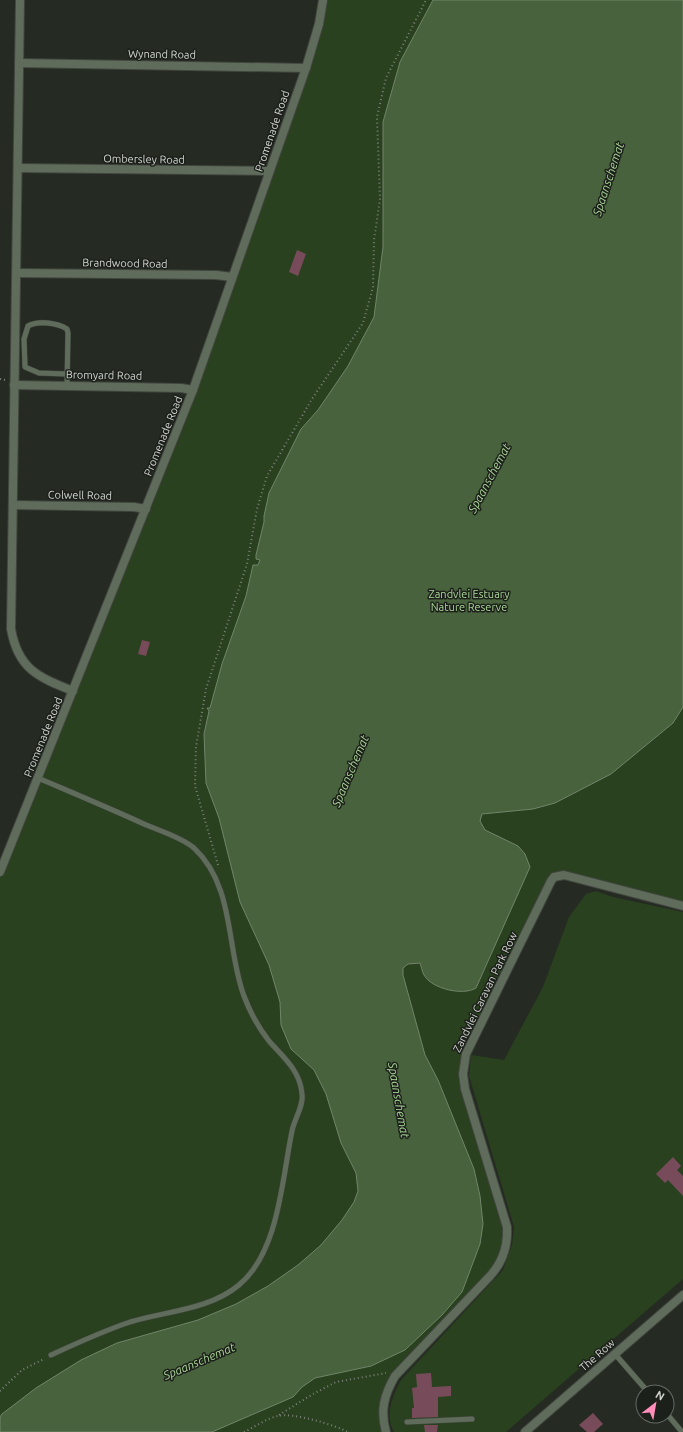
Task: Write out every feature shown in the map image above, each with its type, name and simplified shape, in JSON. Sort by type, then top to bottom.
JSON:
[{"type":"street","points":[[20,0],[11,629],[14,643],[27,668],[39,676],[73,691]]},
{"type":"street","name":"Promenade Road","points":[[0,872],[193,390],[306,68],[319,24],[323,0]]},
{"type":"street","name":"Wynand Road","points":[[19,62],[306,68]]},
{"type":"street","name":"Ombersley Road","points":[[18,168],[269,171]]},
{"type":"street","name":"Brandwood Road","points":[[17,273],[216,275],[232,277]]},
{"type":"street","name":"Bromyard Road","points":[[14,385],[180,388],[193,390]]},
{"type":"street","name":"Colwell Road","points":[[13,505],[134,507],[146,509]]},
{"type":"street","name":"Zandvlei Caravan Park Row","points":[[386,1432],[382,1419],[383,1405],[387,1389],[412,1356],[499,1266],[504,1255],[507,1227],[465,1089],[463,1074],[464,1061],[489,1005],[551,881],[554,877],[564,875],[683,906]]},
{"type":"street","name":"The Row","points":[[525,1432],[683,1295]]},
{"type":"lane","points":[[67,374],[38,372],[25,367],[24,339],[28,326],[35,324],[56,324],[67,329],[67,374],[67,386]]},
{"type":"lane","points":[[38,778],[171,835],[193,847],[206,863],[219,888],[227,913],[237,971],[243,994],[255,1021],[268,1040],[294,1069],[303,1095],[293,1128],[271,1234],[258,1262],[239,1285],[216,1300],[130,1322],[96,1334],[51,1355]]},
{"type":"lane","points":[[615,1354],[641,1384]]},
{"type":"lane","points":[[407,1422],[472,1419]]},
{"type":"lane","points":[[675,1424],[682,1432]]},
{"type":"path","points":[[218,866],[194,786],[196,747],[206,689],[247,564],[257,509],[266,476],[308,406],[363,323],[373,287],[374,240],[380,199],[377,117],[386,78],[426,0]]},
{"type":"path","points":[[0,1390],[22,1370],[51,1355]]},
{"type":"path","points":[[244,1432],[279,1415],[336,1382],[385,1374],[403,1366]]},
{"type":"path","points":[[279,1415],[313,1419],[337,1426],[348,1432]]},
{"type":"green space","points":[[323,0],[683,0],[683,904],[578,878],[561,871],[554,873],[511,953],[462,1072],[506,1223],[502,1258],[410,1354],[387,1389],[386,1432],[0,1432],[0,872],[146,509],[306,68]]},
{"type":"green space","points":[[596,891],[613,897],[683,912],[683,1279],[506,1432],[394,1432],[391,1426],[390,1412],[395,1392],[401,1380],[503,1270],[512,1245],[514,1227],[469,1076],[471,1055],[504,1060],[543,987],[569,917],[586,894]]},
{"type":"water","name":"Zandvlei Estuary Nature Reserve","points":[[433,0],[683,0],[683,707],[673,723],[611,774],[555,803],[533,809],[482,814],[480,821],[485,830],[518,846],[525,854],[530,867],[476,988],[464,991],[448,990],[428,980],[424,975],[420,963],[408,964],[403,968],[403,975],[425,1055],[438,1080],[474,1169],[480,1196],[483,1224],[480,1244],[462,1292],[442,1315],[405,1350],[371,1366],[315,1378],[302,1387],[293,1397],[212,1432],[0,1432],[0,1417],[2,1414],[36,1388],[81,1360],[117,1343],[198,1320],[236,1304],[268,1286],[298,1265],[321,1245],[342,1220],[354,1202],[358,1191],[356,1173],[341,1143],[326,1094],[314,1070],[291,1049],[281,1025],[280,1002],[269,965],[240,902],[219,818],[206,783],[204,734],[209,711],[207,708],[210,708],[222,664],[246,596],[253,565],[258,565],[260,560],[256,559],[256,555],[269,493],[301,429],[318,410],[348,366],[374,317],[383,247],[383,122],[400,62]]},
{"type":"building","points":[[297,250],[306,254],[298,276],[289,272]]},
{"type":"building","points":[[142,640],[150,642],[146,656],[138,654]]},
{"type":"building","points":[[673,1157],[681,1166],[677,1170],[683,1176],[683,1196],[668,1180],[665,1183],[656,1174]]},
{"type":"building","points":[[431,1373],[432,1387],[451,1386],[451,1396],[438,1397],[438,1417],[412,1418],[412,1408],[414,1408],[412,1388],[417,1387],[416,1374]]},
{"type":"building","points":[[593,1413],[603,1424],[594,1432],[587,1432],[579,1425]]},
{"type":"building","points":[[424,1425],[438,1425],[437,1432],[425,1432]]},
{"type":"water label","name":"Spaanschemat","points":[[608,179]]},
{"type":"water label","name":"Spaanschemat","points":[[489,478]]},
{"type":"water label","name":"Spaanschemat","points":[[350,771]]},
{"type":"water label","name":"Spaanschemat","points":[[399,1100]]},
{"type":"water label","name":"Spaanschemat","points":[[199,1361]]}]
